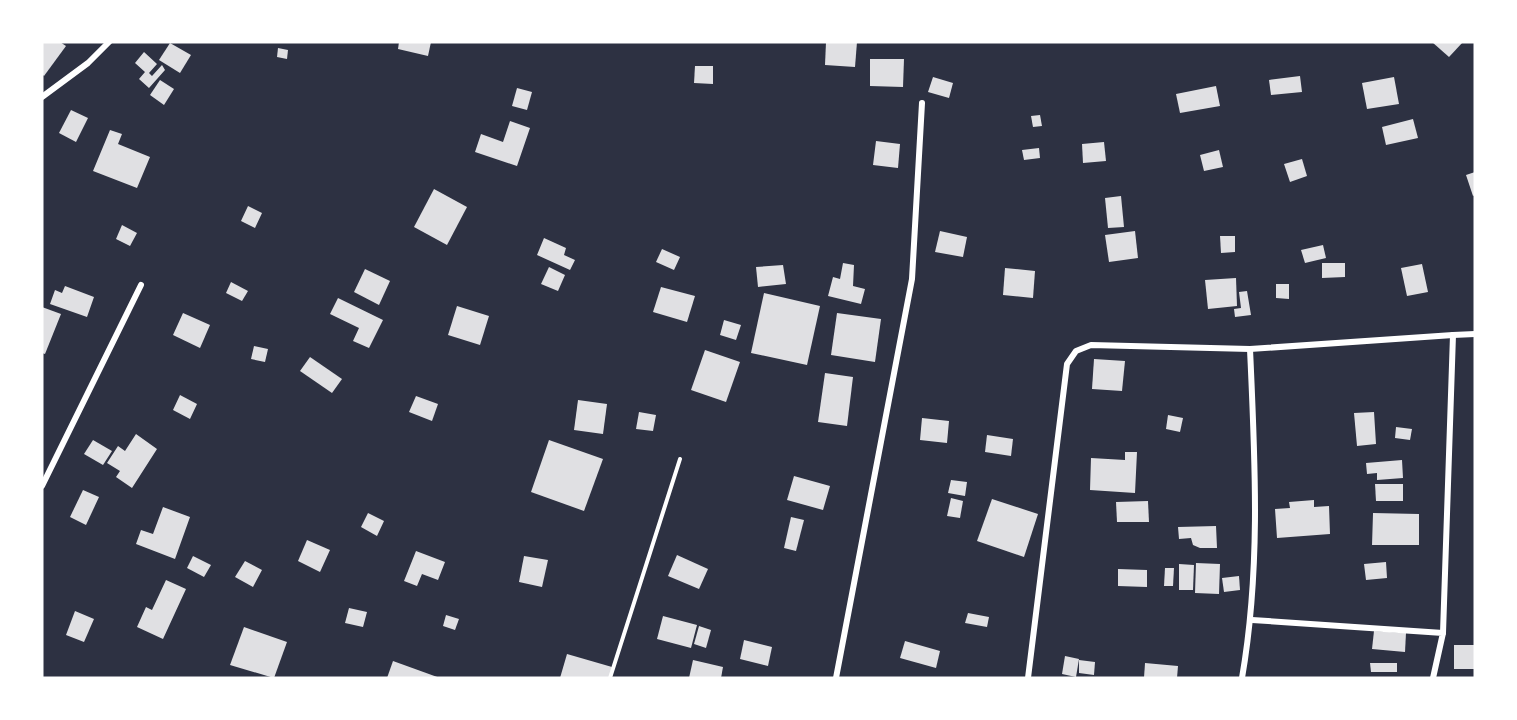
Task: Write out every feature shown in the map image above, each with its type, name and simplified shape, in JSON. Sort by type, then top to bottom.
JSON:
[{"type":"street","points":[[42,97],[88,63],[109,42]]},
{"type":"street","points":[[836,678],[912,279],[922,103]]},
{"type":"street","points":[[42,486],[141,285]]},
{"type":"street","points":[[1028,678],[1067,364],[1076,351],[1091,345],[1250,349],[1475,334]]},
{"type":"street","points":[[1433,678],[1443,633],[1453,335]]},
{"type":"street","points":[[1242,678],[1252,620],[1257,499],[1250,349]]},
{"type":"street","points":[[1252,620],[1443,633]]},
{"type":"path","points":[[610,678],[680,459]]},
{"type":"building","points":[[42,42],[60,42],[66,46],[44,76],[42,74]]},
{"type":"building","points":[[399,42],[431,42],[428,56],[398,49]]},
{"type":"building","points":[[826,42],[857,42],[855,67],[825,65]]},
{"type":"building","points":[[1432,42],[1463,42],[1449,57]]},
{"type":"building","points":[[170,43],[191,55],[180,73],[159,60]]},
{"type":"building","points":[[278,48],[288,50],[287,59],[277,57]]},
{"type":"building","points":[[144,52],[157,64],[149,73],[152,76],[162,65],[165,70],[149,88],[139,79],[145,72],[135,63]]},
{"type":"building","points":[[870,59],[904,59],[903,87],[870,86]]},
{"type":"building","points":[[695,66],[713,66],[713,84],[694,83]]},
{"type":"building","points":[[1300,76],[1302,92],[1271,95],[1269,80]]},
{"type":"building","points":[[933,77],[953,83],[949,98],[928,92]]},
{"type":"building","points":[[1394,77],[1399,104],[1367,109],[1362,83]]},
{"type":"building","points":[[160,80],[174,89],[164,105],[150,95]]},
{"type":"building","points":[[1216,86],[1220,106],[1180,113],[1176,94]]},
{"type":"building","points":[[517,88],[532,92],[527,110],[512,106]]},
{"type":"building","points":[[71,110],[88,118],[76,142],[59,133]]},
{"type":"building","points":[[1040,115],[1042,126],[1033,127],[1031,116]]},
{"type":"building","points":[[1413,119],[1418,138],[1386,145],[1382,127]]},
{"type":"building","points":[[510,121],[530,128],[517,166],[475,152],[481,134],[503,142]]},
{"type":"building","points":[[110,130],[122,134],[118,144],[150,157],[137,188],[93,171]]},
{"type":"building","points":[[876,141],[900,144],[898,168],[873,165]]},
{"type":"building","points":[[1104,142],[1106,161],[1083,163],[1082,144]]},
{"type":"building","points":[[1039,148],[1040,158],[1024,160],[1022,150]]},
{"type":"building","points":[[1219,150],[1223,167],[1204,171],[1200,155]]},
{"type":"building","points":[[1302,159],[1307,176],[1290,182],[1284,164]]},
{"type":"building","points":[[1475,172],[1475,195],[1473,196],[1466,175]]},
{"type":"building","points":[[434,189],[467,207],[447,245],[414,227]]},
{"type":"building","points":[[1121,196],[1124,227],[1108,228],[1105,198]]},
{"type":"building","points":[[248,206],[262,213],[255,228],[241,221]]},
{"type":"building","points":[[122,225],[137,233],[130,246],[116,239]]},
{"type":"building","points":[[940,231],[967,237],[963,257],[935,252]]},
{"type":"building","points":[[1135,231],[1138,258],[1109,262],[1105,235]]},
{"type":"building","points":[[1220,236],[1235,236],[1235,252],[1221,253]]},
{"type":"building","points":[[544,238],[566,248],[564,255],[575,260],[570,270],[537,255]]},
{"type":"building","points":[[1323,245],[1326,258],[1305,263],[1301,250]]},
{"type":"building","points":[[662,249],[680,257],[674,270],[656,262]]},
{"type":"building","points":[[843,263],[854,265],[853,286],[865,289],[861,304],[828,296],[833,277],[840,279]]},
{"type":"building","points":[[1322,263],[1345,263],[1345,277],[1322,278]]},
{"type":"building","points":[[1422,264],[1428,292],[1407,296],[1401,268]]},
{"type":"building","points":[[783,265],[786,284],[758,287],[756,267]]},
{"type":"building","points":[[549,267],[565,275],[558,291],[541,284]]},
{"type":"building","points":[[1005,268],[1035,271],[1033,298],[1003,295]]},
{"type":"building","points":[[365,269],[390,281],[379,305],[354,292]]},
{"type":"building","points":[[1236,278],[1237,306],[1208,309],[1205,280]]},
{"type":"building","points":[[231,282],[248,291],[242,301],[226,293]]},
{"type":"building","points":[[1276,284],[1289,284],[1289,299],[1276,298]]},
{"type":"building","points":[[65,286],[94,297],[87,317],[50,304],[55,290],[62,293]]},
{"type":"building","points":[[661,287],[695,296],[687,322],[653,312]]},
{"type":"building","points":[[1247,291],[1251,315],[1235,317],[1234,309],[1241,308],[1239,292]]},
{"type":"building","points":[[764,293],[820,306],[807,365],[751,353]]},
{"type":"building","points":[[338,298],[383,320],[369,348],[353,341],[359,328],[330,314]]},
{"type":"building","points":[[457,306],[489,316],[480,345],[448,335]]},
{"type":"building","points":[[42,307],[61,314],[45,354],[42,353]]},
{"type":"building","points":[[183,313],[210,325],[200,348],[173,335]]},
{"type":"building","points":[[837,313],[881,319],[875,362],[831,355]]},
{"type":"building","points":[[724,320],[741,325],[736,340],[720,335]]},
{"type":"building","points":[[254,346],[268,349],[265,362],[251,359]]},
{"type":"building","points":[[705,350],[740,362],[726,402],[691,390]]},
{"type":"building","points":[[310,357],[342,379],[332,393],[300,371]]},
{"type":"building","points":[[1094,359],[1125,361],[1122,391],[1092,389]]},
{"type":"building","points":[[825,373],[853,377],[847,426],[818,422]]},
{"type":"building","points":[[180,395],[197,404],[190,419],[173,410]]},
{"type":"building","points":[[416,396],[438,404],[432,421],[409,412]]},
{"type":"building","points":[[578,400],[607,404],[603,434],[574,430]]},
{"type":"building","points":[[639,412],[656,415],[653,431],[636,429]]},
{"type":"building","points":[[1374,412],[1376,444],[1357,446],[1354,413]]},
{"type":"building","points":[[1168,415],[1183,418],[1180,432],[1166,429]]},
{"type":"building","points":[[922,418],[949,421],[947,443],[920,440]]},
{"type":"building","points":[[1396,427],[1412,429],[1410,440],[1395,438]]},
{"type":"building","points":[[136,434],[157,449],[132,488],[116,477],[120,471],[107,463],[118,446],[125,451]]},
{"type":"building","points":[[987,435],[1013,439],[1011,456],[985,452]]},
{"type":"building","points":[[93,440],[112,451],[103,465],[84,454]]},
{"type":"building","points":[[549,440],[603,459],[584,511],[531,492]]},
{"type":"building","points":[[1125,452],[1137,452],[1135,493],[1090,490],[1091,458],[1125,460]]},
{"type":"building","points":[[1402,460],[1403,478],[1377,480],[1377,473],[1367,474],[1366,463]]},
{"type":"building","points":[[794,476],[830,486],[823,510],[787,500]]},
{"type":"building","points":[[951,480],[967,482],[965,496],[948,493]]},
{"type":"building","points":[[1375,484],[1403,484],[1403,501],[1376,501]]},
{"type":"building","points":[[83,490],[99,497],[86,525],[70,517]]},
{"type":"building","points":[[951,498],[963,501],[960,518],[947,516]]},
{"type":"building","points":[[992,499],[1038,514],[1024,557],[977,541]]},
{"type":"building","points":[[1314,500],[1314,507],[1329,506],[1330,534],[1277,538],[1275,509],[1290,508],[1289,502]]},
{"type":"building","points":[[1148,501],[1149,522],[1117,522],[1116,502]]},
{"type":"building","points":[[163,507],[190,517],[175,559],[136,544],[141,530],[153,534]]},
{"type":"building","points":[[368,513],[384,521],[377,536],[361,527]]},
{"type":"building","points":[[1373,513],[1419,514],[1419,545],[1372,545]]},
{"type":"building","points":[[791,517],[804,520],[796,551],[784,548]]},
{"type":"building","points":[[1216,526],[1217,548],[1200,548],[1193,545],[1191,538],[1179,539],[1178,527]]},
{"type":"building","points":[[307,540],[330,550],[320,572],[298,561]]},
{"type":"building","points":[[416,551],[445,562],[438,580],[422,574],[417,586],[404,581]]},
{"type":"building","points":[[677,555],[708,569],[699,589],[668,576]]},
{"type":"building","points":[[193,556],[211,565],[204,577],[187,568]]},
{"type":"building","points":[[524,556],[548,560],[542,587],[519,582]]},
{"type":"building","points":[[245,561],[262,570],[253,587],[235,577]]},
{"type":"building","points":[[1386,562],[1387,578],[1366,580],[1364,564]]},
{"type":"building","points":[[1196,563],[1220,564],[1219,594],[1195,593]]},
{"type":"building","points":[[1179,564],[1194,565],[1193,590],[1179,590]]},
{"type":"building","points":[[1165,568],[1174,568],[1173,586],[1164,586]]},
{"type":"building","points":[[1118,569],[1147,570],[1147,587],[1118,586]]},
{"type":"building","points":[[1239,576],[1240,590],[1224,592],[1222,578]]},
{"type":"building","points":[[166,580],[186,589],[163,639],[137,627],[146,607],[152,610]]},
{"type":"building","points":[[349,608],[367,612],[363,627],[345,623]]},
{"type":"building","points":[[75,611],[94,619],[84,642],[66,635]]},
{"type":"building","points":[[968,613],[989,617],[987,627],[965,623]]},
{"type":"building","points":[[446,615],[459,619],[455,630],[443,626]]},
{"type":"building","points":[[663,616],[697,625],[691,648],[657,639]]},
{"type":"building","points":[[699,626],[711,630],[706,648],[694,644]]},
{"type":"building","points":[[244,627],[287,642],[274,678],[230,665]]},
{"type":"building","points":[[1374,631],[1406,633],[1405,652],[1372,649]]},
{"type":"building","points":[[744,640],[772,647],[768,666],[740,659]]},
{"type":"building","points":[[905,641],[940,651],[936,668],[900,658]]},
{"type":"building","points":[[1454,645],[1475,645],[1475,669],[1454,669]]},
{"type":"building","points":[[567,654],[612,667],[609,678],[560,678]]},
{"type":"building","points":[[1065,656],[1079,659],[1076,677],[1062,674]]},
{"type":"building","points":[[693,660],[723,667],[721,678],[689,678]]},
{"type":"building","points":[[1079,660],[1095,662],[1094,675],[1079,673]]},
{"type":"building","points":[[393,661],[440,678],[387,678]]},
{"type":"building","points":[[1145,663],[1178,666],[1177,678],[1144,678]]},
{"type":"building","points":[[1370,663],[1397,663],[1397,672],[1371,672]]}]
